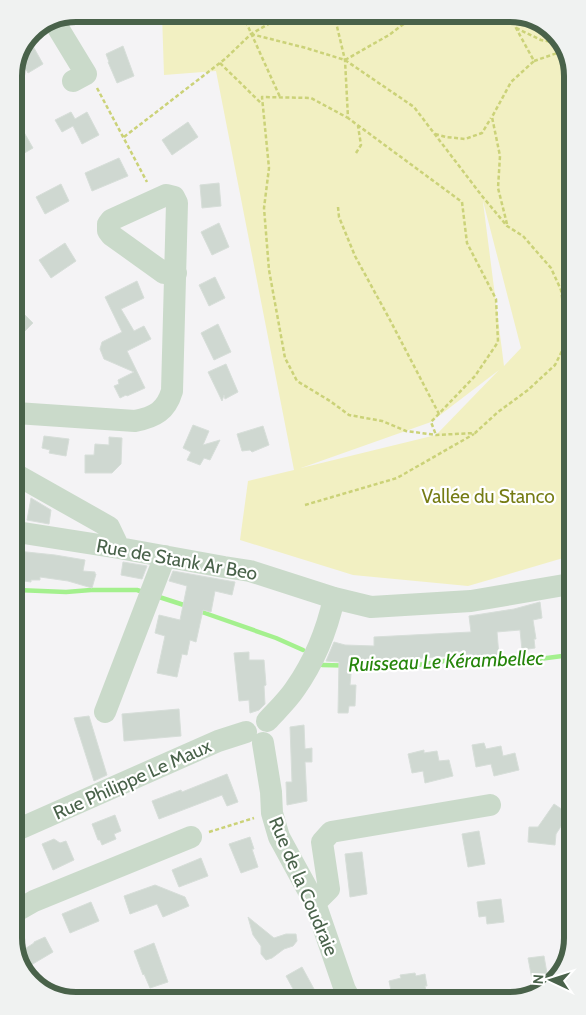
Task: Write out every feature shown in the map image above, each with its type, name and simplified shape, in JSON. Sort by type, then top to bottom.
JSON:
[{"type":"street","points":[[57,26],[79,78]]},
{"type":"street","points":[[23,413],[135,421],[151,417],[163,409],[172,391],[176,274],[177,203],[174,196],[166,195],[111,220],[108,224],[108,230],[111,235],[164,273],[176,274]]},
{"type":"street","points":[[23,478],[109,527],[119,548]]},
{"type":"street","name":"Rue de Stank Ar Beo","points":[[22,533],[250,571],[334,598],[371,607],[471,601],[564,585]]},
{"type":"street","points":[[105,712],[165,556]]},
{"type":"street","name":"Rue Philippe Le Maux","points":[[22,828],[218,741],[254,738],[247,725],[253,720],[260,718],[267,721],[295,690],[318,650],[331,614],[334,598]]},
{"type":"street","name":"Rue de la Coudraie","points":[[254,738],[271,792],[272,813],[280,837],[315,903],[347,992]]},
{"type":"street","points":[[315,903],[329,889],[322,842],[331,832],[490,805]]},
{"type":"street","points":[[22,908],[34,901],[191,837]]},
{"type":"path","points":[[246,22],[281,98]]},
{"type":"path","points":[[124,138],[220,63],[251,34],[271,22]]},
{"type":"path","points":[[336,23],[345,60],[348,118]]},
{"type":"path","points":[[345,60],[389,35],[405,23]]},
{"type":"path","points":[[515,23],[534,61]]},
{"type":"path","points":[[516,28],[541,40],[551,42]]},
{"type":"path","points":[[251,34],[345,60],[414,107],[507,226],[523,236],[551,268],[562,290],[564,306]]},
{"type":"path","points":[[435,134],[465,139],[482,133],[511,82],[534,61],[558,53]]},
{"type":"path","points":[[220,63],[263,105]]},
{"type":"path","points":[[79,78],[98,88],[156,199]]},
{"type":"path","points":[[436,435],[431,422],[475,376],[498,342],[496,299],[466,243],[462,202],[348,118],[310,98],[262,97],[269,168],[264,208],[269,270],[285,358],[297,381],[349,415],[382,421],[406,431],[436,435],[475,433]]},
{"type":"path","points":[[492,117],[500,156],[498,188],[507,226]]},
{"type":"path","points":[[356,153],[361,145],[358,125]]},
{"type":"path","points":[[338,207],[339,217],[355,256],[439,414]]},
{"type":"path","points":[[304,505],[397,478],[475,433],[498,412],[528,390],[555,365],[564,346]]},
{"type":"path","points":[[191,837],[238,823]]},
{"type":"green space","name":"Vallée du Stanco","points":[[162,22],[513,23],[527,25],[550,41],[561,59],[564,77],[564,558],[468,586],[353,575],[240,540],[248,481],[294,470],[216,71],[164,75]],"holes":[[[483,201],[521,348],[504,366]],[[499,370],[436,435],[301,468],[431,422]]]},
{"type":"building","points":[[33,46],[43,64],[28,73],[24,63]]},
{"type":"building","points":[[123,46],[134,76],[117,83],[106,54]]},
{"type":"building","points":[[71,112],[75,119],[87,112],[99,135],[82,144],[73,126],[62,132],[55,120]]},
{"type":"building","points":[[188,122],[198,137],[172,155],[162,140]]},
{"type":"building","points":[[23,131],[33,148],[23,154]]},
{"type":"building","points":[[119,158],[128,176],[92,191],[85,173]]},
{"type":"building","points":[[219,183],[221,206],[202,208],[200,185]]},
{"type":"building","points":[[61,184],[69,201],[45,214],[36,197]]},
{"type":"building","points":[[219,223],[229,247],[212,255],[201,232]]},
{"type":"building","points":[[65,243],[76,261],[51,278],[39,260]]},
{"type":"building","points":[[215,277],[225,298],[209,306],[199,285]]},
{"type":"building","points":[[137,281],[144,298],[121,309],[134,331],[144,326],[151,339],[127,351],[145,388],[120,398],[114,386],[119,384],[118,380],[134,372],[104,359],[100,349],[102,342],[122,332],[105,297]]},
{"type":"building","points":[[23,313],[33,323],[23,333]]},
{"type":"building","points":[[218,324],[231,352],[214,360],[201,333]]},
{"type":"building","points":[[226,364],[238,392],[225,399],[224,395],[222,401],[208,372]]},
{"type":"building","points":[[193,425],[209,431],[203,445],[220,440],[210,460],[204,458],[200,465],[187,460],[191,452],[183,448]]},
{"type":"building","points":[[263,426],[269,445],[252,452],[250,450],[242,451],[237,434]]},
{"type":"building","points":[[44,436],[69,439],[66,456],[49,453],[50,450],[42,448]]},
{"type":"building","points":[[109,437],[122,438],[121,464],[112,473],[85,473],[85,455],[94,455],[95,444],[109,445]]},
{"type":"building","points":[[31,498],[51,510],[49,524],[27,520]]},
{"type":"building","points":[[22,552],[85,560],[83,571],[95,572],[96,574],[92,588],[68,581],[40,577],[40,580],[31,580],[31,582],[22,581]]},
{"type":"building","points":[[123,562],[147,566],[142,579],[121,575]]},
{"type":"building","points":[[173,571],[235,582],[232,595],[215,591],[211,612],[203,610],[196,642],[190,640],[187,655],[182,654],[177,677],[157,673],[165,636],[155,633],[159,615],[180,620],[187,586],[169,581]]},
{"type":"building","points":[[540,602],[542,618],[533,620],[536,639],[534,639],[535,648],[522,650],[520,630],[497,632],[499,656],[471,657],[470,654],[378,662],[352,662],[350,685],[356,685],[355,706],[349,706],[348,713],[338,713],[339,662],[326,661],[334,642],[345,645],[374,646],[374,637],[471,632],[469,616],[514,609]]},
{"type":"building","points":[[249,652],[249,660],[264,660],[266,685],[264,686],[265,704],[259,710],[250,713],[249,700],[239,701],[234,653]]},
{"type":"building","points":[[179,709],[181,736],[124,741],[122,714]]},
{"type":"building","points":[[89,716],[107,775],[94,781],[74,718]]},
{"type":"building","points":[[304,725],[305,749],[312,748],[312,762],[305,762],[307,801],[287,805],[286,782],[292,782],[290,727]]},
{"type":"building","points":[[484,743],[486,749],[501,746],[503,756],[515,753],[519,770],[494,776],[491,764],[476,767],[472,745]]},
{"type":"building","points":[[424,750],[424,753],[437,751],[439,761],[449,760],[453,776],[425,783],[423,771],[412,773],[408,754]]},
{"type":"building","points":[[227,774],[238,802],[227,806],[222,795],[159,819],[152,801],[181,790],[182,792]]},
{"type":"building","points":[[554,804],[564,811],[564,822],[556,834],[555,845],[528,842],[529,827],[538,827]]},
{"type":"building","points":[[115,815],[121,831],[114,834],[116,839],[102,845],[92,824]]},
{"type":"building","points":[[479,831],[485,864],[468,867],[462,834]]},
{"type":"building","points":[[250,837],[258,867],[241,873],[229,844]]},
{"type":"building","points":[[54,839],[60,843],[66,841],[74,860],[53,870],[42,844]]},
{"type":"building","points":[[362,852],[367,894],[350,897],[345,854]]},
{"type":"building","points":[[201,858],[208,876],[179,887],[172,870]]},
{"type":"building","points":[[155,885],[185,897],[189,906],[163,917],[157,904],[130,914],[124,896]]},
{"type":"building","points":[[501,899],[504,922],[487,924],[486,916],[479,917],[477,902]]},
{"type":"building","points":[[91,902],[99,921],[70,933],[62,914]]},
{"type":"building","points":[[248,917],[274,938],[286,934],[296,934],[297,941],[293,946],[266,960],[261,954],[261,946],[253,935]]},
{"type":"building","points":[[45,937],[53,952],[30,965],[25,956],[24,949]]},
{"type":"building","points":[[154,943],[168,982],[150,988],[134,951]]},
{"type":"building","points":[[544,956],[547,976],[533,987],[528,958]]},
{"type":"building","points":[[302,967],[314,989],[309,992],[295,992],[286,976]]},
{"type":"building","points":[[415,973],[416,976],[425,974],[426,992],[391,991],[389,981],[401,978],[400,975]]},
{"type":"waterway","name":"Ruisseau Le Kérambellec","points":[[22,590],[66,592],[137,590],[143,592]]},
{"type":"waterway","name":"Ruisseau Le Kérambellec","points":[[156,596],[187,606]]},
{"type":"waterway","name":"Ruisseau Le Kérambellec","points":[[199,611],[276,638],[303,650]]},
{"type":"waterway","name":"Ruisseau Le Kérambellec","points":[[322,665],[405,667],[457,659],[524,661],[564,656]]}]
